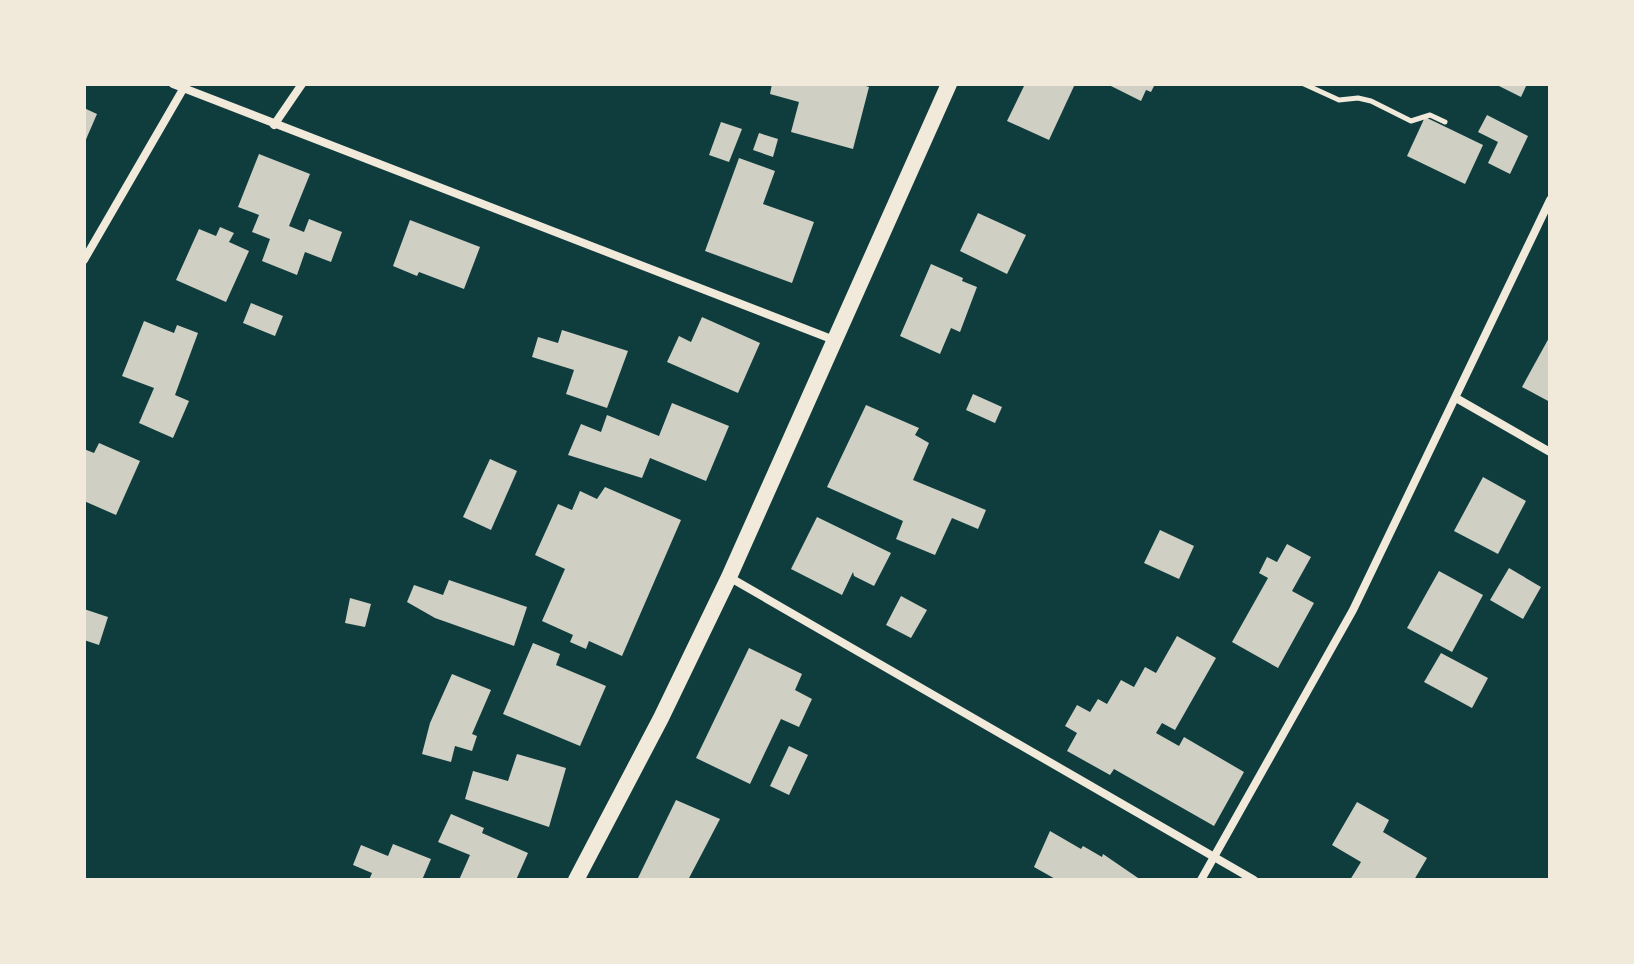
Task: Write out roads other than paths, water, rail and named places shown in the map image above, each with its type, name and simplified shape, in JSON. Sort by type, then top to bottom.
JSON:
[{"type":"main road","points":[[576,880],[661,718],[729,577],[949,84]]},
{"type":"street","points":[[173,84],[835,341]]},
{"type":"street","points":[[274,125],[302,84]]},
{"type":"street","points":[[84,260],[184,86]]},
{"type":"street","points":[[1201,880],[1353,610],[1550,200]]},
{"type":"street","points":[[1456,398],[1550,452]]},
{"type":"street","points":[[729,577],[1254,880]]}]
